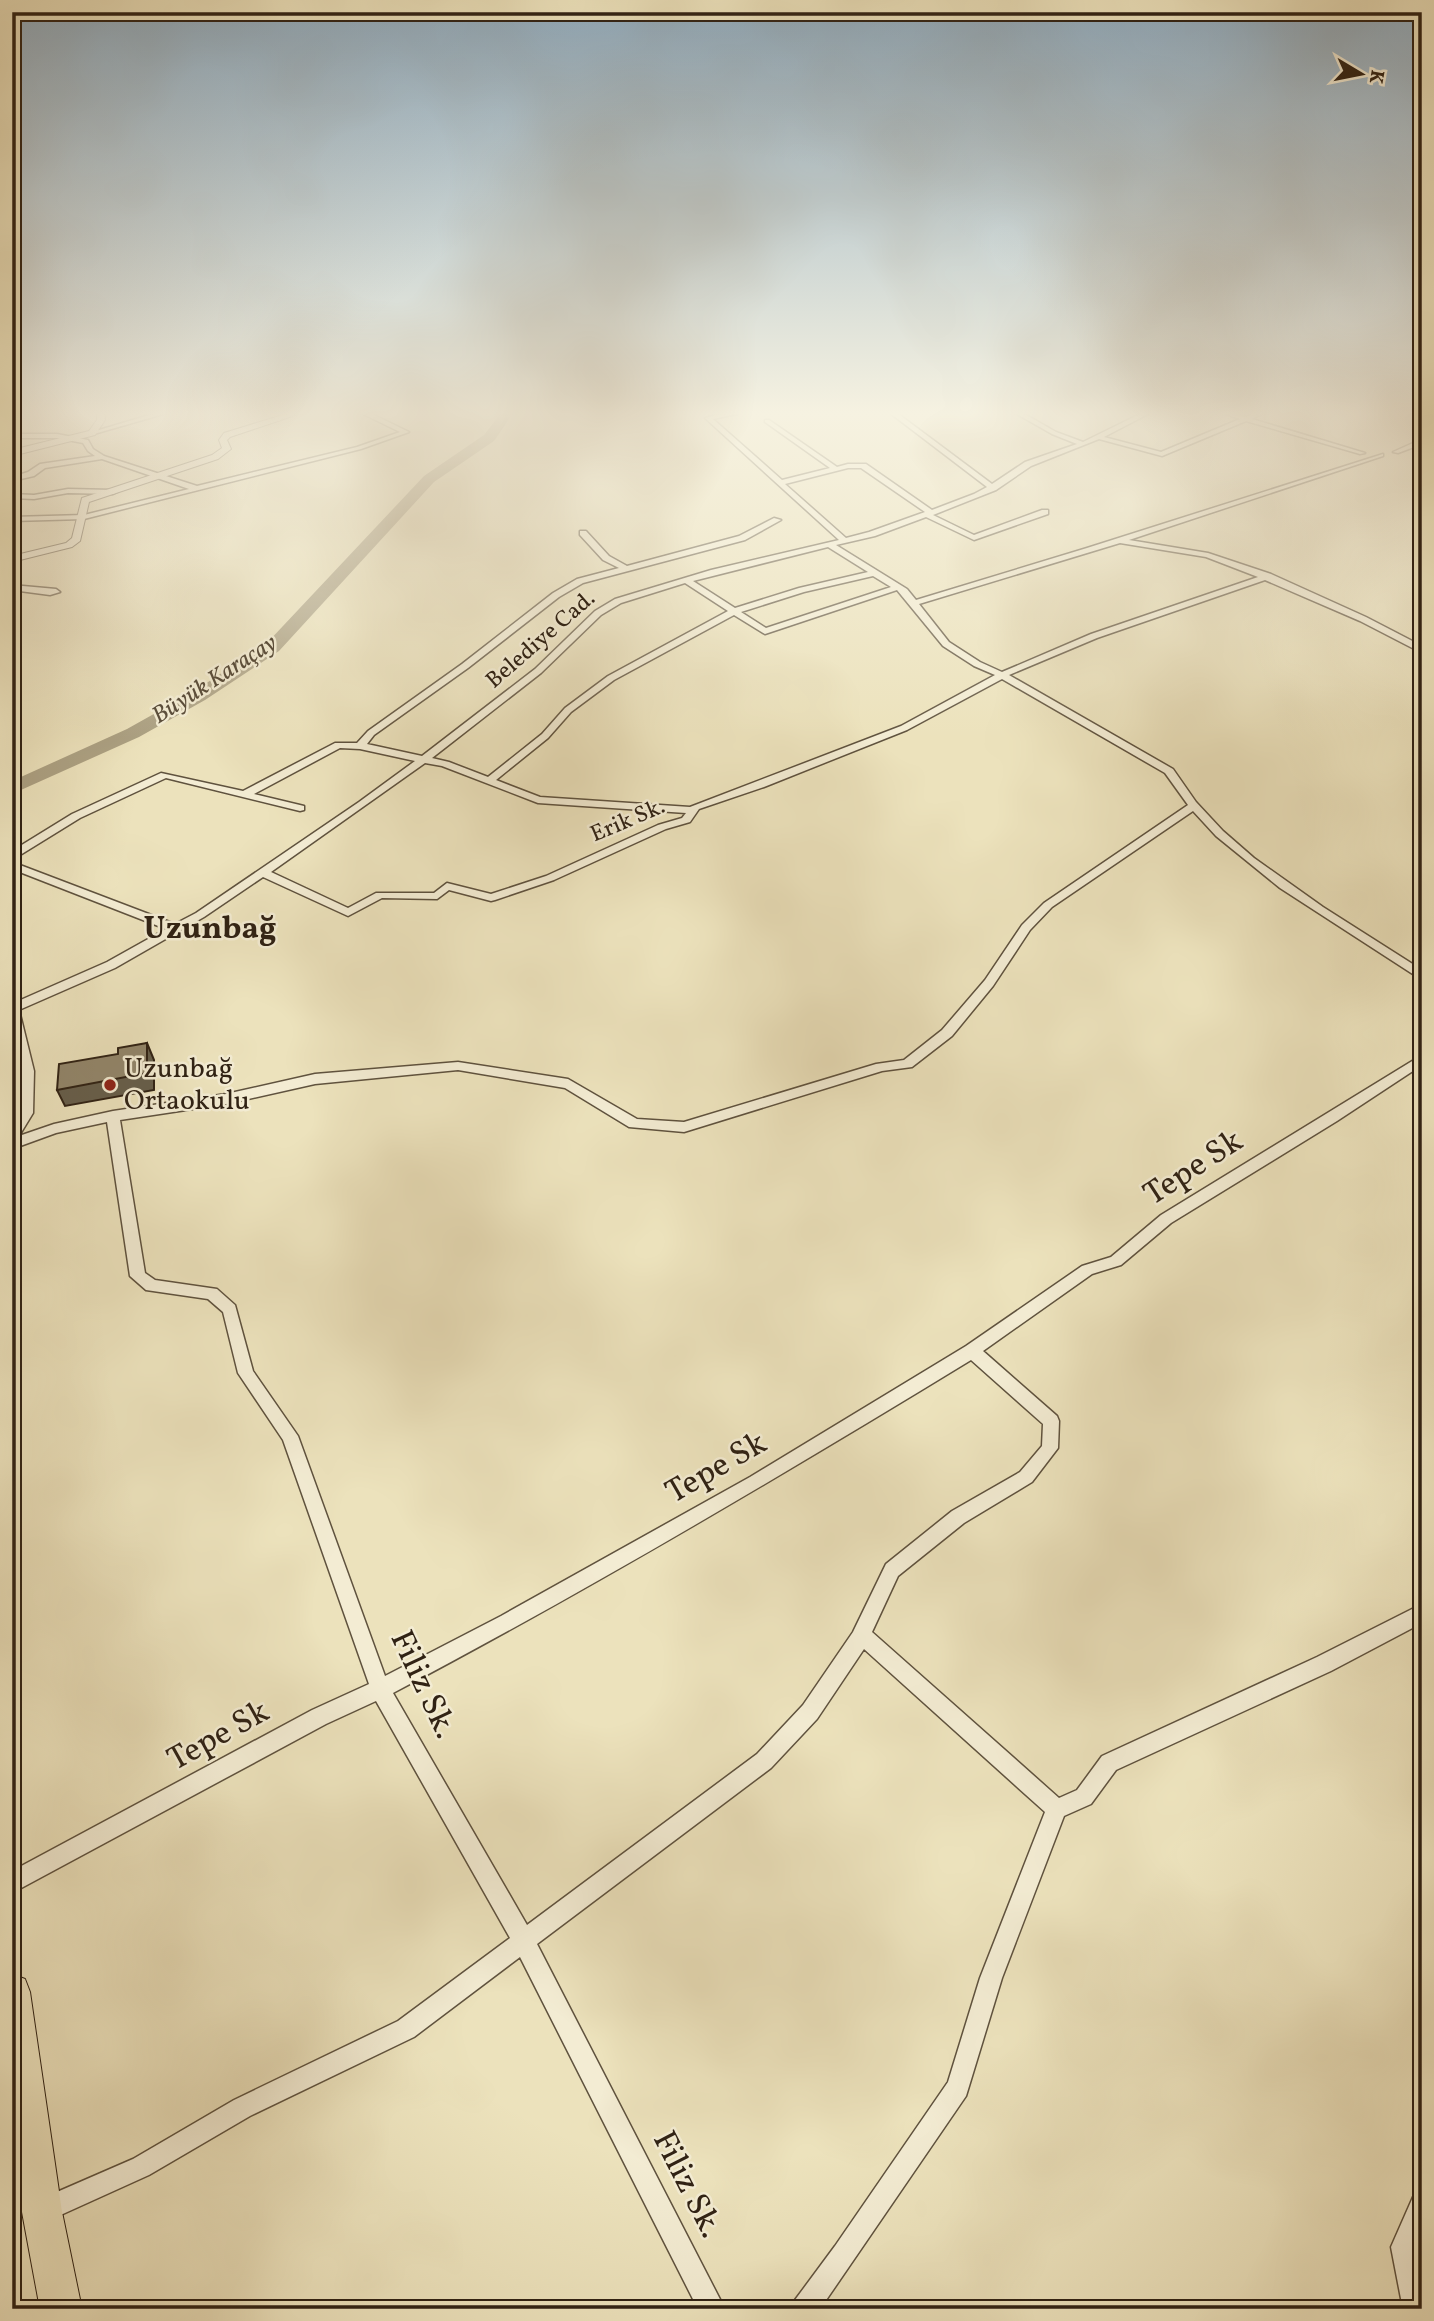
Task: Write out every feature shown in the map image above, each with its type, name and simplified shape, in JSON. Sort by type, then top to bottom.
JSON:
[{"type":"highway","points":[[12,1992],[42,2212],[61,2309]]},
{"type":"street","points":[[12,559],[69,545],[77,538],[83,521]]},
{"type":"street","points":[[360,746],[371,733],[465,666],[556,595],[580,582],[742,538],[774,521]]},
{"type":"street","points":[[823,521],[845,541]]},
{"type":"street","name":"Belediye Cad.","points":[[13,1006],[111,965],[177,929],[424,759],[538,671],[598,613],[618,601],[686,580],[845,541],[904,521]]},
{"type":"street","points":[[944,521],[974,538],[1020,521]]},
{"type":"street","points":[[915,603],[1176,521]]},
{"type":"street","points":[[583,533],[606,558],[626,569]]},
{"type":"street","points":[[1118,540],[1208,555],[1268,576],[1363,619],[1422,650]]},
{"type":"street","points":[[830,545],[898,587],[915,603],[946,643],[977,664],[1002,675],[1169,771],[1209,824],[1266,872],[1422,976]]},
{"type":"street","points":[[490,780],[545,736],[568,710],[611,678],[734,611],[803,590],[874,573]]},
{"type":"street","name":"Erik Sk.","points":[[262,872],[348,912],[380,895],[438,896],[447,886],[491,898],[550,878],[662,827],[686,820],[695,807],[761,785],[904,728],[1002,675],[1094,636],[1268,576]]},
{"type":"street","points":[[686,580],[765,631],[898,587]]},
{"type":"street","points":[[12,589],[29,587],[43,594],[56,592]]},
{"type":"street","points":[[243,795],[338,745],[360,746],[424,759],[475,773],[538,800],[693,810]]},
{"type":"street","points":[[12,857],[76,816],[165,775],[300,808]]},
{"type":"street","points":[[12,1144],[54,1129],[113,1116],[226,1099],[315,1079],[458,1066],[568,1084],[634,1124],[684,1127],[881,1067],[907,1064],[947,1033],[989,983],[1026,928],[1048,905],[1193,806]]},
{"type":"street","points":[[12,865],[177,929]]},
{"type":"street","points":[[12,1136],[26,1113],[27,1071],[13,1006]]},
{"type":"street","name":"Tepe Sk","points":[[12,1884],[319,1717],[380,1689],[508,1622],[756,1482],[972,1351],[1087,1270],[1116,1261],[1166,1219],[1332,1118],[1422,1059]]},
{"type":"street","name":"Filiz Sk.","points":[[113,1116],[138,1276],[151,1286],[212,1293],[230,1309],[246,1373],[290,1436],[380,1689],[523,1940],[712,2309]]},
{"type":"street","points":[[42,2212],[141,2167],[242,2108],[406,2029],[764,1761],[810,1712],[862,1635],[892,1570],[958,1517],[1026,1477],[1050,1448],[1051,1421],[972,1351]]},
{"type":"street","points":[[804,2309],[958,2088],[991,1978],[1057,1809],[1084,1797],[1108,1763],[1324,1664],[1422,1614]]},
{"type":"street","points":[[862,1635],[1057,1809]]},
{"type":"street","points":[[1416,2309],[1403,2247],[1422,2206]]},
{"type":"building","points":[[147,1043],[147,1073],[57,1090],[59,1064],[118,1054],[118,1048]]},
{"type":"waterway","name":"Büyük Karaçay","points":[[12,788],[133,733],[199,696],[273,647],[390,521]]},
{"type":"place","name":"Uzunbağ Ortaokulu","points":[[110,1085]]},
{"type":"district","name":"Uzunbağ","points":[[210,930]]}]
